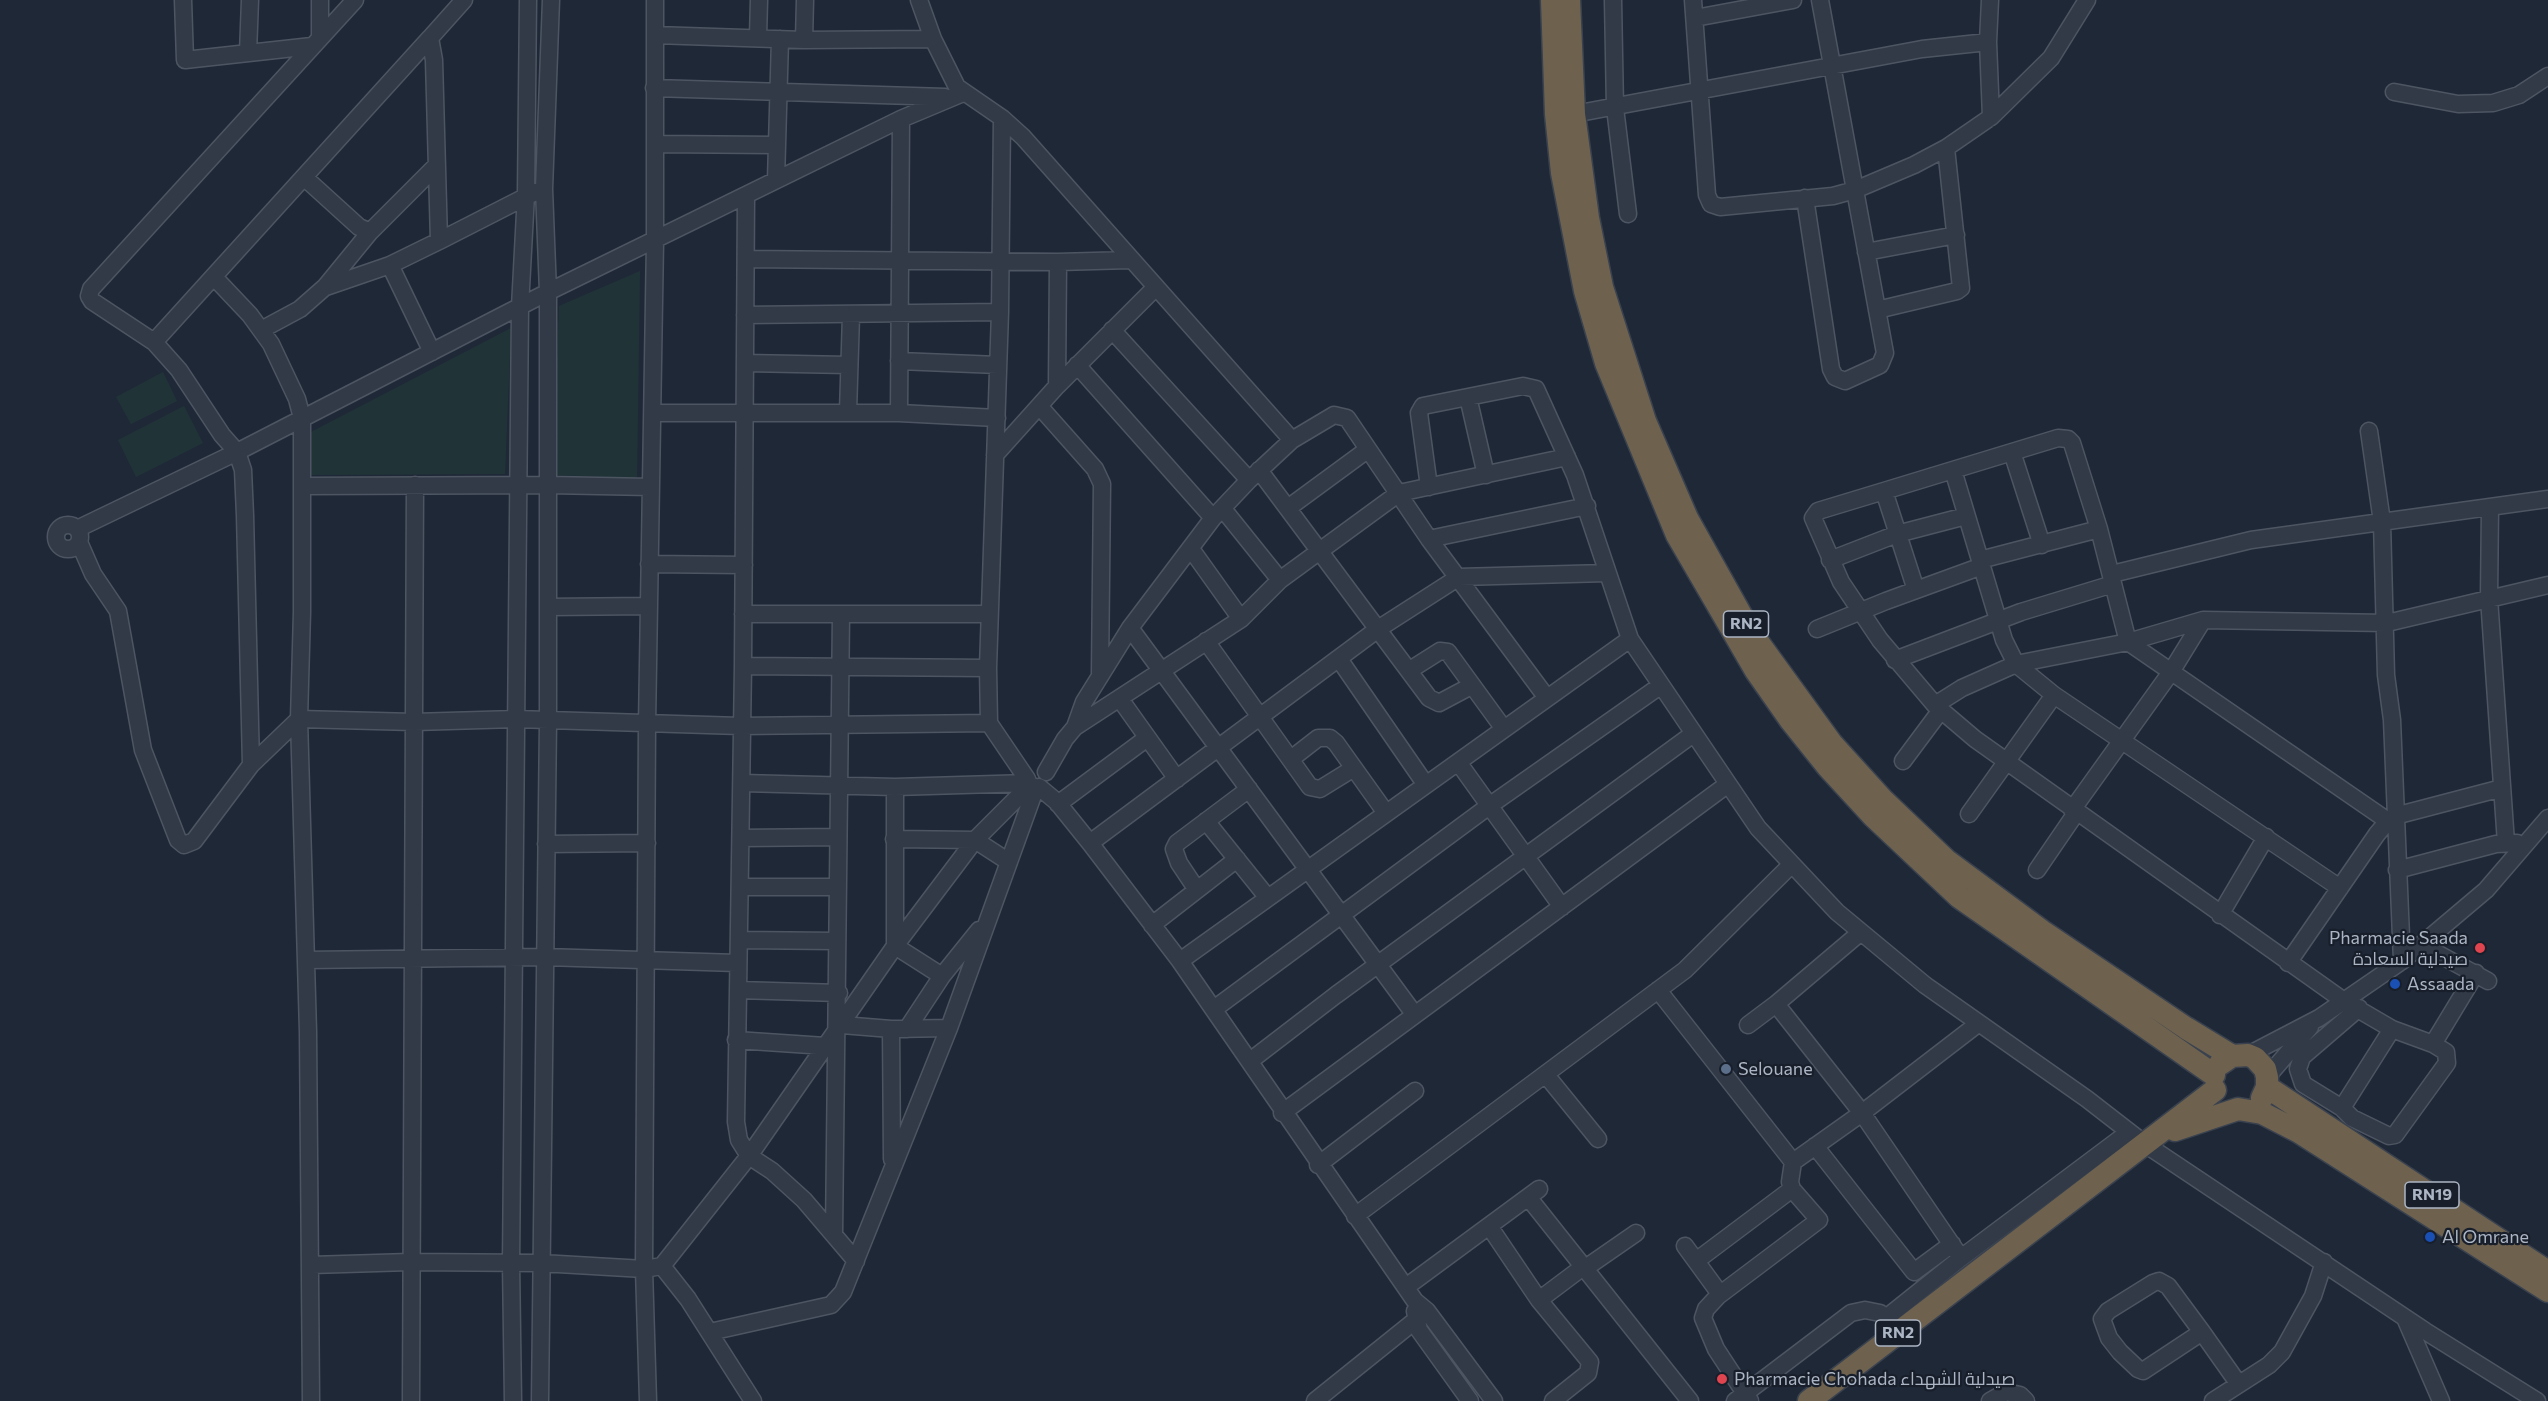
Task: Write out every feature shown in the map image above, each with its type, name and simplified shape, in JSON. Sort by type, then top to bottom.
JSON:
[{"type":"highway","name":"RN2","points":[[1552,0],[1556,114],[1562,173],[1585,291],[1606,363],[1677,535],[1756,671],[1791,721],[1827,766],[1889,832],[1959,897],[2214,1083],[2223,1103],[2242,1108]]},
{"type":"highway","name":"RN2","points":[[1569,0],[1574,114],[1588,218],[1602,287],[1645,421],[1687,518],[1750,630],[1832,744],[1882,799],[1946,860],[2042,931],[2186,1028],[2261,1063],[2267,1082],[2257,1103],[2144,1138]]},
{"type":"highway","name":"RN2","points":[[1809,1401],[1893,1324],[2144,1138],[2214,1083],[2224,1060],[2240,1055]]},
{"type":"highway","name":"RN19","points":[[2267,1082],[2548,1272]]},
{"type":"highway","name":"RN19","points":[[2242,1108],[2262,1113],[2299,1132],[2548,1292]]},
{"type":"street","points":[[183,0],[185,60],[316,42]]},
{"type":"street","points":[[248,53],[250,0]]},
{"type":"street","points":[[316,42],[320,0]]},
{"type":"street","points":[[251,765],[243,470],[237,452],[222,435],[180,370],[154,342],[92,302],[88,296],[91,289],[355,0]]},
{"type":"street","points":[[154,342],[464,0]]},
{"type":"street","points":[[513,1401],[511,1263],[520,308],[526,194],[528,0]]},
{"type":"street","points":[[540,1401],[548,721],[548,292],[544,189],[551,0]]},
{"type":"street","points":[[648,1401],[644,1269],[647,725],[655,241],[655,0]]},
{"type":"street","points":[[758,37],[759,0]]},
{"type":"street","points":[[804,40],[805,0]]},
{"type":"street","points":[[918,0],[956,95]]},
{"type":"street","points":[[1613,0],[1615,108],[1628,214]]},
{"type":"street","points":[[1693,0],[1707,195],[1711,204],[1720,207],[1833,196],[1855,190],[1914,165],[1946,148],[1991,117],[2051,58],[2087,0]]},
{"type":"street","points":[[1695,18],[1792,0]]},
{"type":"street","points":[[1805,198],[1831,369],[1840,380],[1880,365],[1884,359],[1820,0]]},
{"type":"street","points":[[1990,0],[1988,42],[1991,117]]},
{"type":"street","points":[[655,35],[804,40],[933,39]]},
{"type":"street","points":[[430,38],[435,60],[439,242]]},
{"type":"street","points":[[776,180],[780,39]]},
{"type":"street","points":[[1574,114],[1831,68],[1922,49],[1988,42]]},
{"type":"street","points":[[2394,92],[2458,104],[2493,103],[2519,95],[2548,76]]},
{"type":"street","points":[[654,88],[956,95],[1002,118],[1292,440]]},
{"type":"street","points":[[93,574],[63,548],[72,548],[78,535],[548,292],[901,119],[956,95]]},
{"type":"street","points":[[1002,118],[1000,312],[988,668],[989,723],[1010,757],[1036,779],[1058,803],[1180,961],[1250,1061],[1282,1113],[1416,1305],[1494,1401]]},
{"type":"street","points":[[899,413],[901,119]]},
{"type":"street","points":[[655,144],[777,145]]},
{"type":"street","points":[[1877,310],[1957,291],[1961,288],[1946,148]]},
{"type":"street","points":[[261,330],[300,309],[325,287],[370,232],[436,166]]},
{"type":"street","points":[[305,178],[359,227],[370,232]]},
{"type":"street","points":[[325,287],[390,265],[439,242],[526,194],[544,189]]},
{"type":"street","points":[[746,195],[743,666],[740,726],[742,783],[737,963],[736,1122],[739,1140],[749,1156],[772,1171],[804,1200],[856,1262]]},
{"type":"street","points":[[1866,252],[1956,235]]},
{"type":"street","points":[[746,259],[1000,262],[1130,260]]},
{"type":"street","points":[[1057,386],[1058,262]]},
{"type":"street","points":[[390,265],[432,352]]},
{"type":"street","points":[[214,277],[271,344],[290,384],[302,418],[302,612],[298,719],[306,960],[312,1401]]},
{"type":"street","points":[[995,455],[1057,386],[1156,287]]},
{"type":"street","points":[[746,315],[1000,312]]},
{"type":"street","points":[[848,412],[851,315]]},
{"type":"street","points":[[1112,330],[1288,508],[1434,702],[1445,701],[1471,686]]},
{"type":"street","points":[[899,361],[998,365]]},
{"type":"street","points":[[745,363],[848,365]]},
{"type":"street","points":[[1077,366],[1280,580]]},
{"type":"street","points":[[1429,487],[1420,409],[1423,406],[1523,386],[1532,387],[1540,394],[1587,506],[1606,573],[1630,639],[1758,828],[1837,912],[1925,985],[1979,1023],[2405,1318],[2537,1401]]},
{"type":"street","points":[[1468,397],[1486,475]]},
{"type":"street","points":[[1040,407],[1095,469],[1102,484],[1100,674]]},
{"type":"street","points":[[653,413],[848,412],[997,418]]},
{"type":"street","points":[[1076,727],[1084,702],[1130,628],[1218,513],[1292,440],[1326,418],[1341,415],[1347,418],[1430,539],[1547,698]]},
{"type":"street","points":[[2369,431],[2382,522],[2387,623],[2386,675],[2392,720],[2393,819],[2403,961]]},
{"type":"street","points":[[2359,1008],[2302,1057],[2298,1069],[2303,1084],[2315,1094],[2342,1108],[2372,1129],[2389,1136],[2395,1135],[2446,1063],[2446,1052],[2433,1044],[2392,1029],[2359,1008],[2344,1001],[2006,764],[1938,708],[1896,660],[1860,613],[1830,560],[1813,522],[1815,514],[2058,438],[2068,439],[2072,443],[2099,530],[2128,642],[2393,819]]},
{"type":"street","points":[[1288,508],[1367,450]]},
{"type":"street","points":[[2012,452],[2042,545]]},
{"type":"street","points":[[311,1265],[410,1262],[541,1263],[644,1269],[662,1266],[749,1156],[895,946],[975,840],[1036,779],[1076,727],[1241,619],[1280,580],[1399,493],[1567,457]]},
{"type":"street","points":[[1953,470],[2009,652],[2016,664],[2054,695],[2340,888]]},
{"type":"street","points":[[411,1401],[415,485]]},
{"type":"street","points":[[302,486],[651,487]]},
{"type":"street","points":[[1884,491],[1916,590]]},
{"type":"street","points":[[1896,660],[2113,579],[2252,540],[2548,499]]},
{"type":"street","points":[[1430,539],[1587,506]]},
{"type":"street","points":[[2490,507],[2489,598],[2506,843]]},
{"type":"street","points":[[1830,560],[1897,534],[1966,516]]},
{"type":"street","points":[[1817,629],[1981,563],[2099,530]]},
{"type":"street","points":[[78,535],[93,574],[118,611],[143,750],[178,840],[184,845],[194,841],[251,765],[298,719],[414,722],[516,719],[647,725],[740,726],[989,723]]},
{"type":"street","points":[[1191,549],[1241,619]]},
{"type":"street","points":[[649,564],[744,565]]},
{"type":"street","points":[[1090,843],[1378,629],[1459,577],[1606,573]]},
{"type":"street","points":[[1903,760],[1938,708],[1962,688],[2016,664],[2128,642],[2203,620],[2387,623],[2548,585]]},
{"type":"street","points":[[548,607],[649,606]]},
{"type":"street","points":[[743,614],[990,614]]},
{"type":"street","points":[[834,1235],[834,1035],[839,993],[837,941],[841,614]]},
{"type":"street","points":[[2037,870],[2074,812],[2171,672],[2203,620]]},
{"type":"street","points":[[1130,628],[1415,1015]]},
{"type":"street","points":[[1180,961],[1630,639]]},
{"type":"street","points":[[1206,641],[1310,787],[1317,789],[1354,768]]},
{"type":"street","points":[[1410,670],[1444,651],[1451,654],[1471,686],[1504,729]]},
{"type":"street","points":[[1339,659],[1426,785]]},
{"type":"street","points":[[743,666],[840,669],[988,668]]},
{"type":"street","points":[[1214,1010],[1489,806],[1660,686]]},
{"type":"street","points":[[1969,814],[2054,695]]},
{"type":"street","points":[[1120,699],[1177,779]]},
{"type":"street","points":[[1250,1061],[1378,964],[1693,734]]},
{"type":"street","points":[[1291,759],[1323,737],[1336,743],[1386,813]]},
{"type":"street","points":[[1058,803],[1147,738]]},
{"type":"street","points":[[1458,762],[1562,907]]},
{"type":"street","points":[[742,783],[895,787],[1036,779]]},
{"type":"street","points":[[710,1332],[831,1305],[843,1292],[949,1029],[1036,779]]},
{"type":"street","points":[[1282,1113],[1728,784]]},
{"type":"street","points":[[895,787],[895,946]]},
{"type":"street","points":[[2288,963],[2340,888],[2393,819],[2502,788]]},
{"type":"street","points":[[1197,890],[1179,863],[1174,849],[1177,843],[1249,789]]},
{"type":"street","points":[[2240,1055],[2319,1018],[2403,961],[2486,890],[2548,818]]},
{"type":"street","points":[[1206,821],[1268,898]]},
{"type":"street","points":[[741,838],[838,837]]},
{"type":"street","points":[[2220,915],[2266,837]]},
{"type":"street","points":[[894,839],[975,840],[1009,862]]},
{"type":"street","points":[[546,844],[647,843]]},
{"type":"street","points":[[2397,870],[2506,843],[2527,843]]},
{"type":"street","points":[[1152,925],[1237,859]]},
{"type":"street","points":[[1355,1216],[1658,990],[1720,937],[1763,890],[1791,865]]},
{"type":"street","points":[[740,887],[838,887]]},
{"type":"street","points":[[892,1166],[899,1029],[989,917]]},
{"type":"street","points":[[1748,1026],[1861,932]]},
{"type":"street","points":[[739,940],[837,941]]},
{"type":"street","points":[[2422,945],[2482,977],[2433,1044]]},
{"type":"street","points":[[895,946],[942,976]]},
{"type":"street","points":[[306,960],[545,957],[737,963]]},
{"type":"street","points":[[738,990],[839,993]]},
{"type":"street","points":[[1658,990],[1793,1162]]},
{"type":"street","points":[[1776,1004],[1862,1113],[1956,1251]]},
{"type":"street","points":[[2267,1082],[2319,1018]]},
{"type":"street","points":[[1956,1251],[1893,1324],[1880,1313],[1865,1310],[1851,1313],[1744,1398],[1706,1328],[1703,1318],[1706,1309],[1720,1294],[1819,1220],[1792,1189],[1790,1182],[1793,1162],[1862,1113],[1979,1023]]},
{"type":"street","points":[[736,1040],[899,1029],[949,1029]]},
{"type":"street","points":[[2342,1108],[2392,1029]]},
{"type":"street","points":[[1546,1075],[1598,1139]]},
{"type":"street","points":[[1318,1165],[1415,1090]]},
{"type":"street","points":[[1815,1146],[1914,1272],[1956,1251],[2144,1138]]},
{"type":"street","points":[[1696,1261],[1792,1189]]},
{"type":"street","points":[[1315,1401],[1416,1305],[1489,1226],[1533,1193],[1583,1268],[1690,1401]]},
{"type":"street","points":[[1489,1226],[1539,1300],[1590,1362],[1588,1373],[1573,1395],[1553,1401]]},
{"type":"street","points":[[1539,1300],[1636,1233]]},
{"type":"street","points":[[1685,1246],[1720,1294]]},
{"type":"street","points":[[2213,1401],[2269,1365],[2291,1340],[2313,1296],[2324,1262]]},
{"type":"street","points":[[662,1266],[710,1332],[753,1401]]},
{"type":"street","points":[[2202,1332],[2144,1371],[2138,1370],[2120,1352],[2109,1338],[2102,1319],[2108,1311],[2159,1281],[2168,1286],[2202,1332],[2238,1383]]},
{"type":"street","points":[[1416,1305],[1419,1330],[1470,1401]]},
{"type":"street","points":[[2405,1318],[2441,1401]]},
{"type":"street","points":[[1990,1401],[2006,1392],[2020,1395],[2026,1401]]},
{"type":"green space","points":[[640,271],[637,478],[553,475],[559,306]]},
{"type":"green space","points":[[511,328],[505,474],[309,475],[311,432]]},
{"type":"green space","points":[[163,372],[177,401],[131,424],[116,397]]},
{"type":"green space","points":[[184,406],[203,443],[136,477],[118,440]]},
{"type":"place","name":"Pharmacie Saada صيدلية السعادة","points":[[2480,948]]},
{"type":"place","name":"Assaada","points":[[2395,984]]},
{"type":"place","name":"Selouane","points":[[1726,1069]]},
{"type":"place","name":"Al Omrane","points":[[2430,1237]]},
{"type":"place","name":"Pharmacie Chohada صيدلية الشهداء","points":[[1722,1379]]}]
